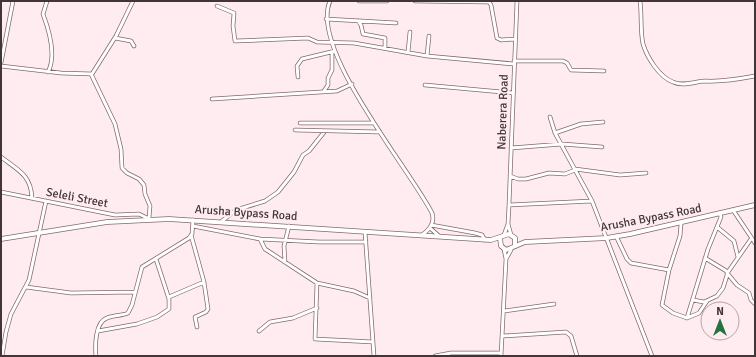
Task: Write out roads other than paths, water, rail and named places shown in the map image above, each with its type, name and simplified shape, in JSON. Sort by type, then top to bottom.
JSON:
[{"type":"main road","name":"Arusha Bypass Road","points":[[510,250],[525,242],[607,238],[681,224],[755,205]]},
{"type":"main road","name":"Arusha Bypass Road","points":[[1,239],[95,224],[149,219],[193,219],[485,240],[513,236],[525,242]]},
{"type":"main road","points":[[513,236],[515,246]]},
{"type":"main road","points":[[502,237],[502,248]]},
{"type":"main road","points":[[491,240],[502,248],[510,250]]},
{"type":"street","points":[[13,1],[2,50],[1,64],[48,72],[91,74]]},
{"type":"street","points":[[48,1],[43,14],[47,24],[51,44],[51,66],[48,72]]},
{"type":"street","points":[[91,74],[115,38],[133,1]]},
{"type":"street","points":[[330,1],[326,19],[334,51],[352,84],[359,102],[431,211],[433,218],[431,227],[422,235]]},
{"type":"street","points":[[359,1],[387,1]]},
{"type":"street","points":[[415,1],[491,2],[497,38],[500,40],[515,39]]},
{"type":"street","name":"Naberera Road","points":[[502,237],[508,224],[517,1]]},
{"type":"street","points":[[640,1],[643,39],[646,50],[657,68],[670,81],[676,83],[694,83],[725,81],[755,76]]},
{"type":"street","points":[[217,6],[234,13],[235,41],[308,38],[315,41],[354,43],[427,56],[514,62],[563,61],[567,63],[571,70],[604,71]]},
{"type":"street","points":[[326,19],[396,23]]},
{"type":"street","points":[[357,21],[361,25],[363,34],[386,39],[385,48]]},
{"type":"street","points":[[408,52],[410,32]]},
{"type":"street","points":[[427,56],[429,36]]},
{"type":"street","points":[[115,38],[131,41],[134,46]]},
{"type":"street","points":[[298,77],[298,64],[302,59],[334,51]]},
{"type":"street","points":[[324,91],[328,85],[328,78],[332,70],[334,51]]},
{"type":"street","points":[[91,74],[115,124],[121,149],[122,168],[144,184],[145,194],[150,206],[149,219]]},
{"type":"street","points":[[212,99],[341,90],[352,84]]},
{"type":"street","points":[[426,85],[513,93]]},
{"type":"street","points":[[550,117],[555,133],[592,201],[652,356]]},
{"type":"street","points":[[555,133],[562,133],[581,124],[603,122]]},
{"type":"street","points":[[300,123],[374,123]]},
{"type":"street","points":[[295,130],[380,132]]},
{"type":"street","points":[[222,221],[236,210],[265,201],[278,192],[294,172],[302,155],[309,151],[325,131]]},
{"type":"street","points":[[511,148],[562,144],[602,146]]},
{"type":"street","points":[[1,157],[29,180],[32,186],[32,198]]},
{"type":"street","points":[[510,176],[526,178],[549,173],[565,174],[575,169],[620,175],[646,173]]},
{"type":"street","name":"Seleli Street","points":[[1,192],[114,215],[139,214],[149,219]]},
{"type":"street","points":[[2,356],[11,314],[29,280],[46,201]]},
{"type":"street","points":[[509,205],[592,201]]},
{"type":"street","points":[[733,210],[755,243]]},
{"type":"street","points":[[687,318],[720,214]]},
{"type":"street","points":[[193,219],[192,235],[204,282],[208,310],[195,317],[197,326]]},
{"type":"street","name":"Naberera Road","points":[[508,224],[513,236]]},
{"type":"street","points":[[681,224],[678,244],[669,270],[662,305],[673,313],[687,318],[700,312]]},
{"type":"street","points":[[193,226],[260,239],[366,242]]},
{"type":"street","points":[[286,262],[284,246],[289,226]]},
{"type":"street","points":[[431,227],[440,237]]},
{"type":"street","points":[[431,227],[475,233],[482,235],[485,240]]},
{"type":"street","points":[[717,227],[734,241],[738,257]]},
{"type":"street","points":[[365,232],[374,356]]},
{"type":"street","points":[[96,356],[98,331],[101,323],[106,318],[128,313],[142,268],[181,244],[192,235]]},
{"type":"street","points":[[616,236],[627,259],[631,263],[669,270]]},
{"type":"street","points":[[260,239],[265,249],[317,283],[354,291],[370,298]]},
{"type":"street","points":[[707,301],[720,293],[727,272],[752,239]]},
{"type":"street","points":[[502,248],[506,259]]},
{"type":"street","points":[[435,356],[451,353],[501,354],[506,259],[510,250]]},
{"type":"street","points":[[706,258],[727,272],[736,285],[749,293],[751,300],[755,304]]},
{"type":"street","points":[[98,331],[128,326],[157,317],[169,309],[169,297],[156,259]]},
{"type":"street","points":[[169,297],[204,282]]},
{"type":"street","points":[[317,283],[316,339],[374,342]]},
{"type":"street","points":[[26,287],[71,292],[135,292]]},
{"type":"street","points":[[692,300],[700,302]]},
{"type":"street","points":[[504,311],[554,304]]},
{"type":"street","points":[[259,331],[270,322],[293,318],[317,308]]},
{"type":"street","points":[[503,336],[566,332],[571,336],[577,356]]}]
